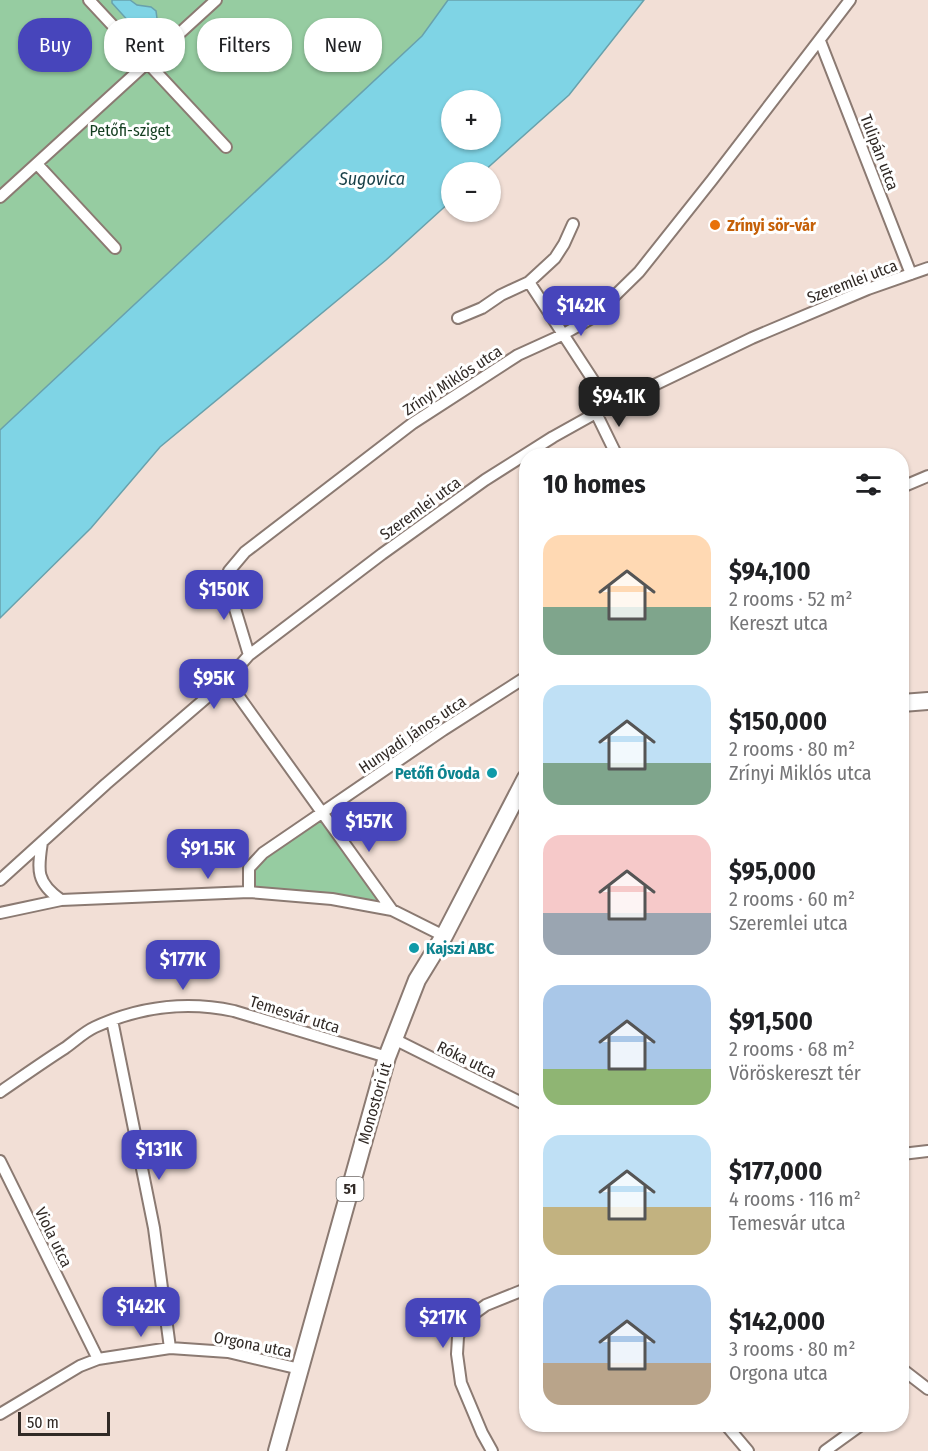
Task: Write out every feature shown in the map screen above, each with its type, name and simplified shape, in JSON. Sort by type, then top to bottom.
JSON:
[{"type":"main road","points":[[909,702],[928,700]]},
{"type":"main road","name":"Monostori út","points":[[277,1451],[387,1057],[417,980],[444,936],[519,791]]},
{"type":"street","points":[[89,0],[106,18]]},
{"type":"street","points":[[185,29],[216,0]]},
{"type":"street","name":"Zrínyi Miklós utca","points":[[249,655],[226,579],[229,571],[245,552],[413,423],[518,355],[592,318],[639,272],[850,0]]},
{"type":"street","name":"Tulipán utca","points":[[820,41],[912,274]]},
{"type":"street","points":[[0,197],[138,72]]},
{"type":"street","points":[[156,72],[226,147]]},
{"type":"street","points":[[37,164],[115,248]]},
{"type":"street","points":[[458,318],[482,309],[501,295],[529,282],[555,258],[573,224]]},
{"type":"street","name":"Szeremlei utca","points":[[536,448],[596,413],[752,338],[868,289],[928,268]]},
{"type":"street","points":[[529,282],[610,406]]},
{"type":"street","points":[[596,413],[612,448]]},
{"type":"street","name":"Szeremlei utca","points":[[0,880],[106,784],[227,680],[249,655],[382,554],[485,480],[519,458]]},
{"type":"street","points":[[909,484],[928,476]]},
{"type":"street","points":[[227,680],[392,910]]},
{"type":"street","name":"Hunyadi János utca","points":[[249,892],[249,868],[262,853],[519,681]]},
{"type":"street","points":[[42,842],[39,873],[50,892],[61,900]]},
{"type":"street","points":[[0,914],[61,900],[249,892],[332,899],[392,910],[444,936]]},
{"type":"street","name":"Temesvár utca","points":[[0,1092],[93,1028],[133,1013],[159,1008],[215,1007],[234,1011],[387,1057]]},
{"type":"street","points":[[112,1020],[154,1228],[170,1348]]},
{"type":"street","name":"Róka utca","points":[[394,1039],[519,1102]]},
{"type":"street","points":[[909,1153],[928,1151]]},
{"type":"street","name":"Viola utca","points":[[0,1161],[98,1359]]},
{"type":"street","points":[[492,1451],[461,1383],[457,1354],[458,1337],[464,1321],[486,1305],[519,1292]]},
{"type":"street","name":"Orgona utca","points":[[0,1414],[80,1366],[98,1359],[170,1348],[228,1352],[300,1369]]},
{"type":"street","points":[[909,1377],[928,1389]]},
{"type":"street","points":[[732,1432],[748,1451]]},
{"type":"street","points":[[825,1451],[851,1432]]},
{"type":"green space","name":"Petőfi-sziget","points":[[0,0],[448,0],[422,36],[0,430]]},
{"type":"green space","points":[[321,821],[382,904],[249,892],[249,868],[263,853]]},
{"type":"water","points":[[112,0],[130,0],[137,5],[151,7],[156,11],[157,18],[126,18],[112,3]]},
{"type":"water","name":"Sugovica","points":[[448,0],[644,0],[569,95],[494,162],[441,162],[441,210],[386,260],[160,447],[91,528],[0,618],[0,430],[422,36]]},
{"type":"place","name":"Zrínyi sör-vár","points":[[715,225]]},
{"type":"place","name":"Petőfi Óvoda","points":[[492,773]]},
{"type":"place","name":"Kajszi ABC","points":[[414,948]]}]
